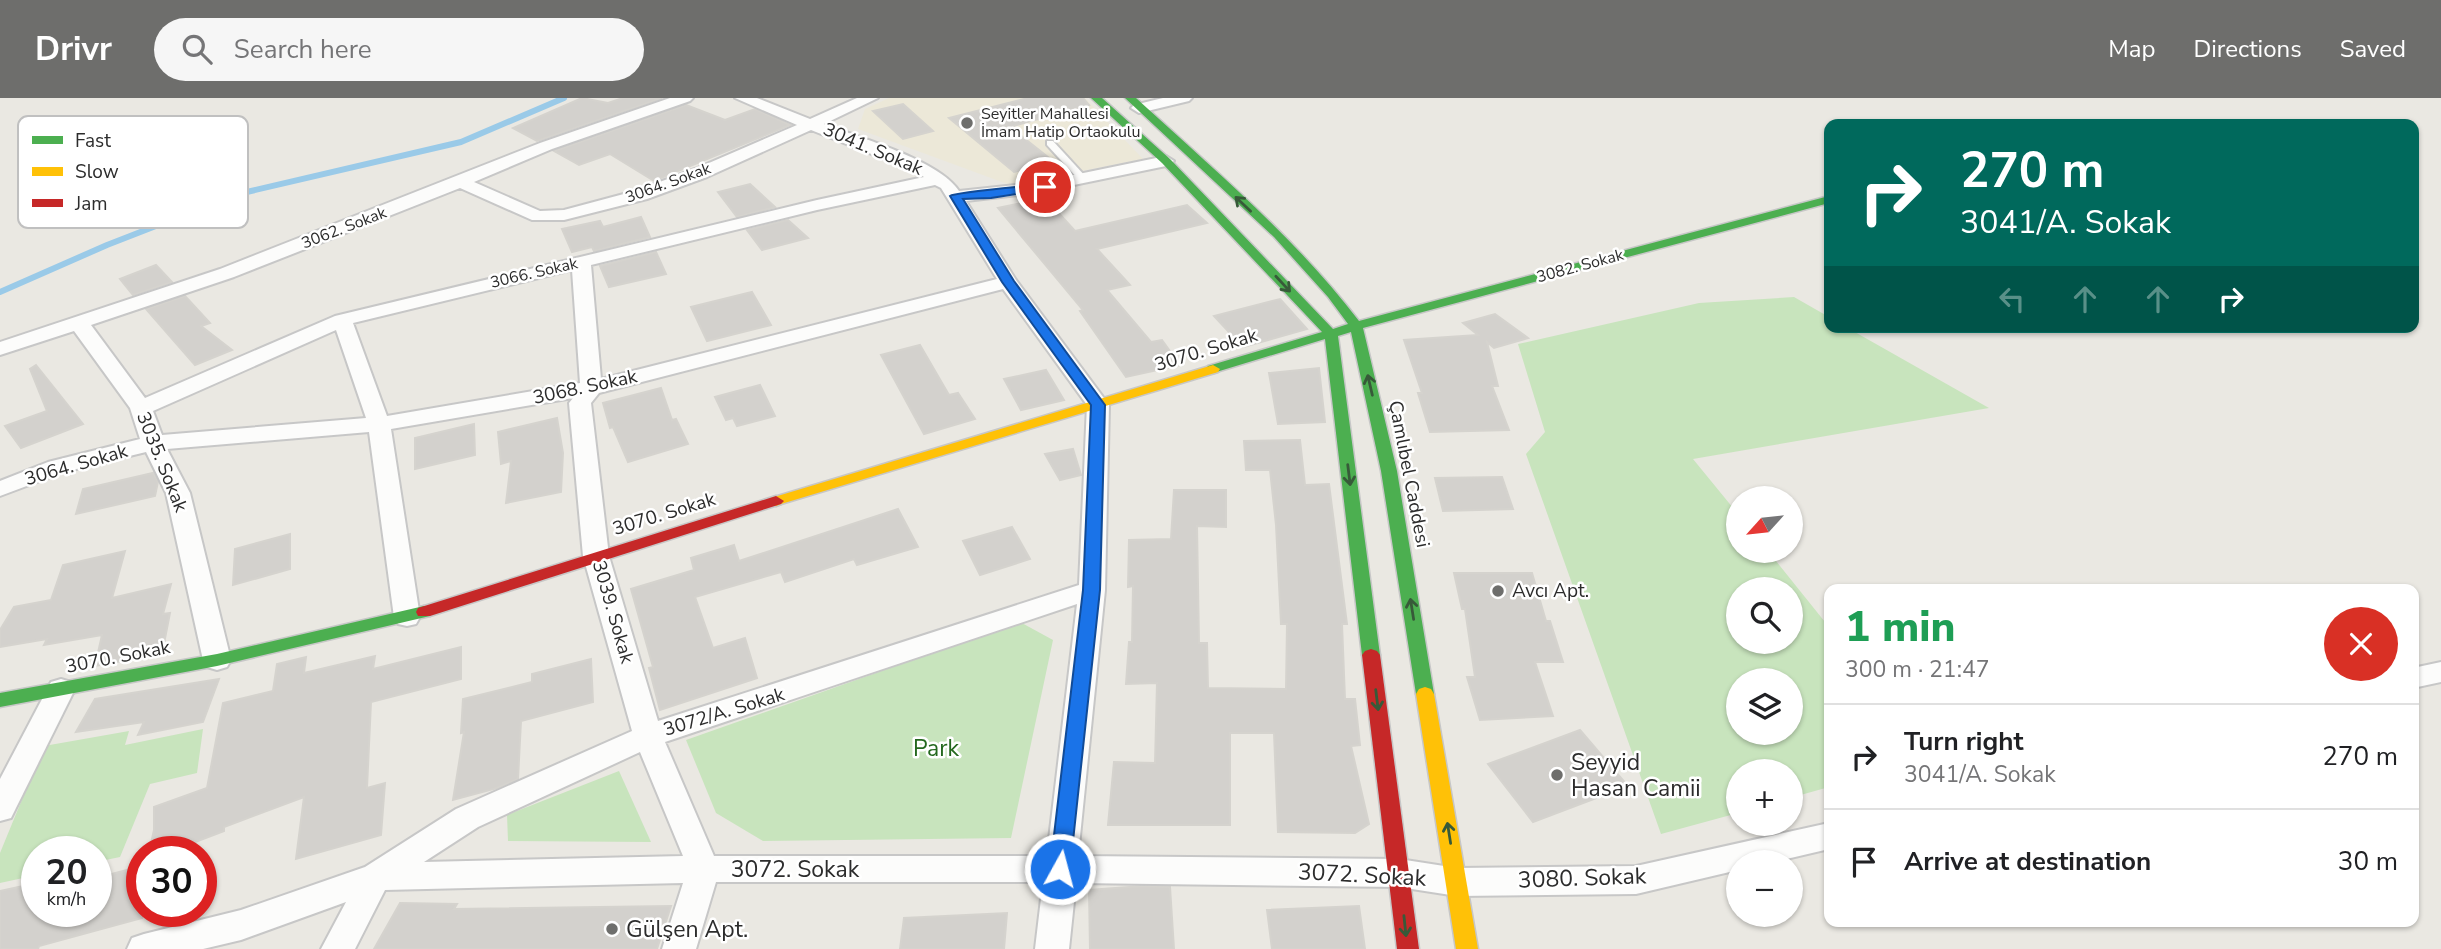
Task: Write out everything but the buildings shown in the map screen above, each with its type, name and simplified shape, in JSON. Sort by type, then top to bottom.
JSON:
[{"type":"street","name":"3062. Sokak","points":[[0,349],[227,273],[546,146],[685,98]]},
{"type":"street","name":"3041. Sokak","points":[[743,98],[920,167],[947,185],[1008,282],[1098,405]]},
{"type":"street","name":"3064. Sokak","points":[[460,182],[538,216],[564,215],[641,195],[701,173],[870,98]]},
{"type":"street","points":[[1096,98],[1166,161],[1331,334],[1408,949]]},
{"type":"street","points":[[1134,103],[1184,98]]},
{"type":"street","name":"Çamlıbel Caddesi","points":[[1134,103],[1283,241],[1344,308],[1356,326],[1389,471],[1467,949]]},
{"type":"street","points":[[955,196],[991,195],[1166,161]]},
{"type":"street","name":"3066. Sokak","points":[[141,408],[342,320],[817,205],[939,179]]},
{"type":"street","name":"3082. Sokak","points":[[1331,334],[1824,200]]},
{"type":"street","name":"3039. Sokak","points":[[581,263],[591,388],[580,403],[596,556],[648,736],[704,869]]},
{"type":"street","name":"3068. Sokak","points":[[153,443],[379,424],[591,388],[1008,282]]},
{"type":"street","points":[[342,320],[379,424],[407,617]]},
{"type":"street","name":"3035. Sokak","points":[[78,322],[141,408],[153,443],[178,493],[217,660]]},
{"type":"street","name":"3070. Sokak","points":[[0,700],[217,660],[407,617],[596,556],[1331,334]]},
{"type":"street","points":[[1052,949],[1092,590],[1098,405]]},
{"type":"street","name":"3064. Sokak","points":[[0,489],[56,467],[153,443]]},
{"type":"street","name":"3072/A. Sokak","points":[[376,877],[467,818],[648,736],[1092,590]]},
{"type":"street","points":[[2419,677],[2441,672]]},
{"type":"street","points":[[0,809],[61,689]]},
{"type":"street","name":"3080. Sokak","points":[[1457,882],[1636,880],[1824,837]]},
{"type":"street","points":[[679,949],[704,869]]},
{"type":"street","name":"3072. Sokak","points":[[144,949],[241,925],[376,877],[704,869],[1060,869],[1399,873],[1457,882]]},
{"type":"street","points":[[338,949],[376,877]]},
{"type":"lane","points":[[1051,143],[1083,179]]},
{"type":"shaded area","points":[[889,98],[1085,98],[1143,159],[1010,185],[858,129],[865,109]]},
{"type":"green space","points":[[1794,297],[1824,314],[1824,333],[1857,333],[1989,408],[1693,459],[1726,499],[1726,564],[1778,564],[1789,577],[1726,577],[1726,654],[1803,654],[1803,595],[1824,621],[1824,788],[1803,794],[1803,759],[1726,759],[1726,816],[1661,834],[1526,454],[1545,432],[1518,344],[1699,303]]},
{"type":"green space","name":"Park","points":[[1020,622],[1053,640],[1011,838],[763,841],[716,813],[686,740]]},
{"type":"green space","points":[[203,729],[197,773],[150,784],[129,836],[126,836],[120,857],[112,859],[112,836],[21,836],[21,878],[0,883],[0,853],[44,746],[129,731],[125,745]]},
{"type":"green space","points":[[619,771],[651,842],[508,841],[507,815]]},
{"type":"waterway","points":[[248,192],[461,142],[564,98]]},
{"type":"waterway","points":[[0,292],[151,228]]},
{"type":"traffic: fast","points":[[1096,98],[1166,161],[1331,334],[1371,655]]},
{"type":"traffic: fast","points":[[1130,98],[1278,235],[1332,294],[1356,326],[1389,471],[1425,694]]},
{"type":"traffic: fast","points":[[1213,369],[1356,326],[1824,200]]},
{"type":"traffic: fast","points":[[0,700],[217,660],[424,612]]},
{"type":"traffic: slow","points":[[776,501],[1213,369]]},
{"type":"traffic: slow","points":[[1425,694],[1467,949]]},
{"type":"traffic: jam","points":[[424,612],[776,501]]},
{"type":"traffic: jam","points":[[1371,655],[1408,949]]},
{"type":"place","name":"Seyitler Mahallesi İmam Hatip Ortaokulu","points":[[967,123]]},
{"type":"place","name":"Avcı Apt.","points":[[1498,591]]},
{"type":"place","name":"Seyyid Hasan Camii","points":[[1557,775]]},
{"type":"place","name":"Gülşen Apt.","points":[[612,929]]},
{"type":"route","points":[[1045,187],[991,195],[955,196],[1008,282],[1098,405],[1092,590],[1060,869]]}]
